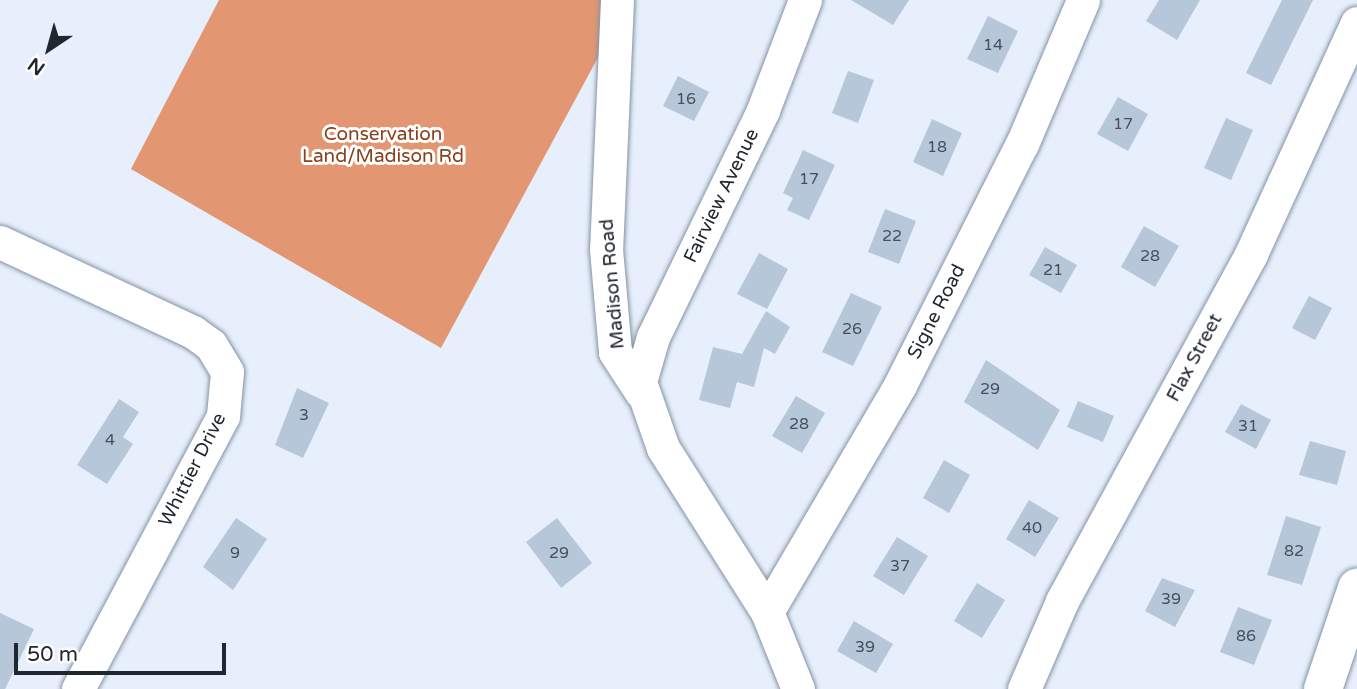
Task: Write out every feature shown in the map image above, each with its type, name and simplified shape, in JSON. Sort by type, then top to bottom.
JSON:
[{"type":"main road","points":[[1323,689],[1357,588]]},
{"type":"street","name":"Madison Road","points":[[617,0],[606,249],[615,352],[641,392],[663,448],[767,612],[797,689]]},
{"type":"street","name":"Fairview Avenue","points":[[641,392],[653,337],[763,110],[805,0]]},
{"type":"street","name":"Signe Road","points":[[767,612],[900,385],[1023,144],[1083,0]]},
{"type":"street","name":"Flax Street","points":[[1024,689],[1062,601],[1251,254],[1357,23]]},
{"type":"street","name":"Whittier Drive","points":[[0,242],[193,332],[211,345],[227,372],[223,416],[78,689]]},
{"type":"green space","name":"Conservation Land/Madison Rd","points":[[219,0],[629,0],[441,348],[131,169]]},
{"type":"building","points":[[851,0],[909,0],[893,25]]},
{"type":"building","points":[[1159,0],[1200,0],[1177,40],[1146,21]]},
{"type":"building","points":[[1282,0],[1313,0],[1271,85],[1246,73]]},
{"type":"building","points":[[988,16],[1018,31],[998,73],[967,59]]},
{"type":"building","points":[[848,71],[874,80],[858,123],[832,113]]},
{"type":"building","points":[[678,76],[709,92],[694,121],[663,106]]},
{"type":"building","points":[[1118,97],[1148,114],[1128,151],[1097,134]]},
{"type":"building","points":[[1226,118],[1253,130],[1231,180],[1204,168]]},
{"type":"building","points":[[932,119],[962,133],[943,176],[913,162]]},
{"type":"building","points":[[803,150],[835,165],[809,220],[787,210],[793,198],[783,193]]},
{"type":"building","points":[[885,209],[916,221],[899,264],[868,252]]},
{"type":"building","points":[[1144,226],[1179,246],[1155,287],[1121,267]]},
{"type":"building","points":[[1045,247],[1077,265],[1061,293],[1029,275]]},
{"type":"building","points":[[759,253],[788,269],[767,309],[737,294]]},
{"type":"building","points":[[851,293],[882,307],[853,366],[822,352]]},
{"type":"building","points":[[1309,296],[1332,308],[1315,340],[1292,328]]},
{"type":"building","points":[[766,311],[790,327],[775,354],[764,348],[754,387],[737,382],[730,408],[699,400],[713,347],[742,354]]},
{"type":"building","points":[[986,360],[1060,410],[1038,450],[964,402]]},
{"type":"building","points":[[297,388],[329,403],[303,458],[275,445]]},
{"type":"building","points":[[796,396],[825,413],[802,453],[772,436]]},
{"type":"building","points":[[119,399],[139,412],[123,437],[133,444],[107,484],[77,465]]},
{"type":"building","points":[[1078,401],[1114,416],[1103,442],[1067,427]]},
{"type":"building","points":[[1241,404],[1271,420],[1256,449],[1225,432]]},
{"type":"building","points":[[1310,441],[1346,451],[1337,485],[1299,475]]},
{"type":"building","points":[[944,460],[970,475],[949,513],[923,498]]},
{"type":"building","points":[[1029,500],[1059,518],[1035,557],[1006,539]]},
{"type":"building","points":[[1286,516],[1321,527],[1302,585],[1267,575]]},
{"type":"building","points":[[236,518],[267,539],[233,590],[203,567]]},
{"type":"building","points":[[557,518],[592,563],[561,588],[526,542]]},
{"type":"building","points":[[897,537],[928,556],[904,595],[873,576]]},
{"type":"building","points":[[1162,578],[1195,590],[1175,627],[1145,611]]},
{"type":"building","points":[[977,583],[1005,600],[982,638],[954,621]]},
{"type":"building","points":[[1238,607],[1272,620],[1254,665],[1220,652]]},
{"type":"building","points":[[0,613],[34,629],[5,689],[0,689]]},
{"type":"building","points":[[854,621],[893,644],[876,673],[837,651]]}]
